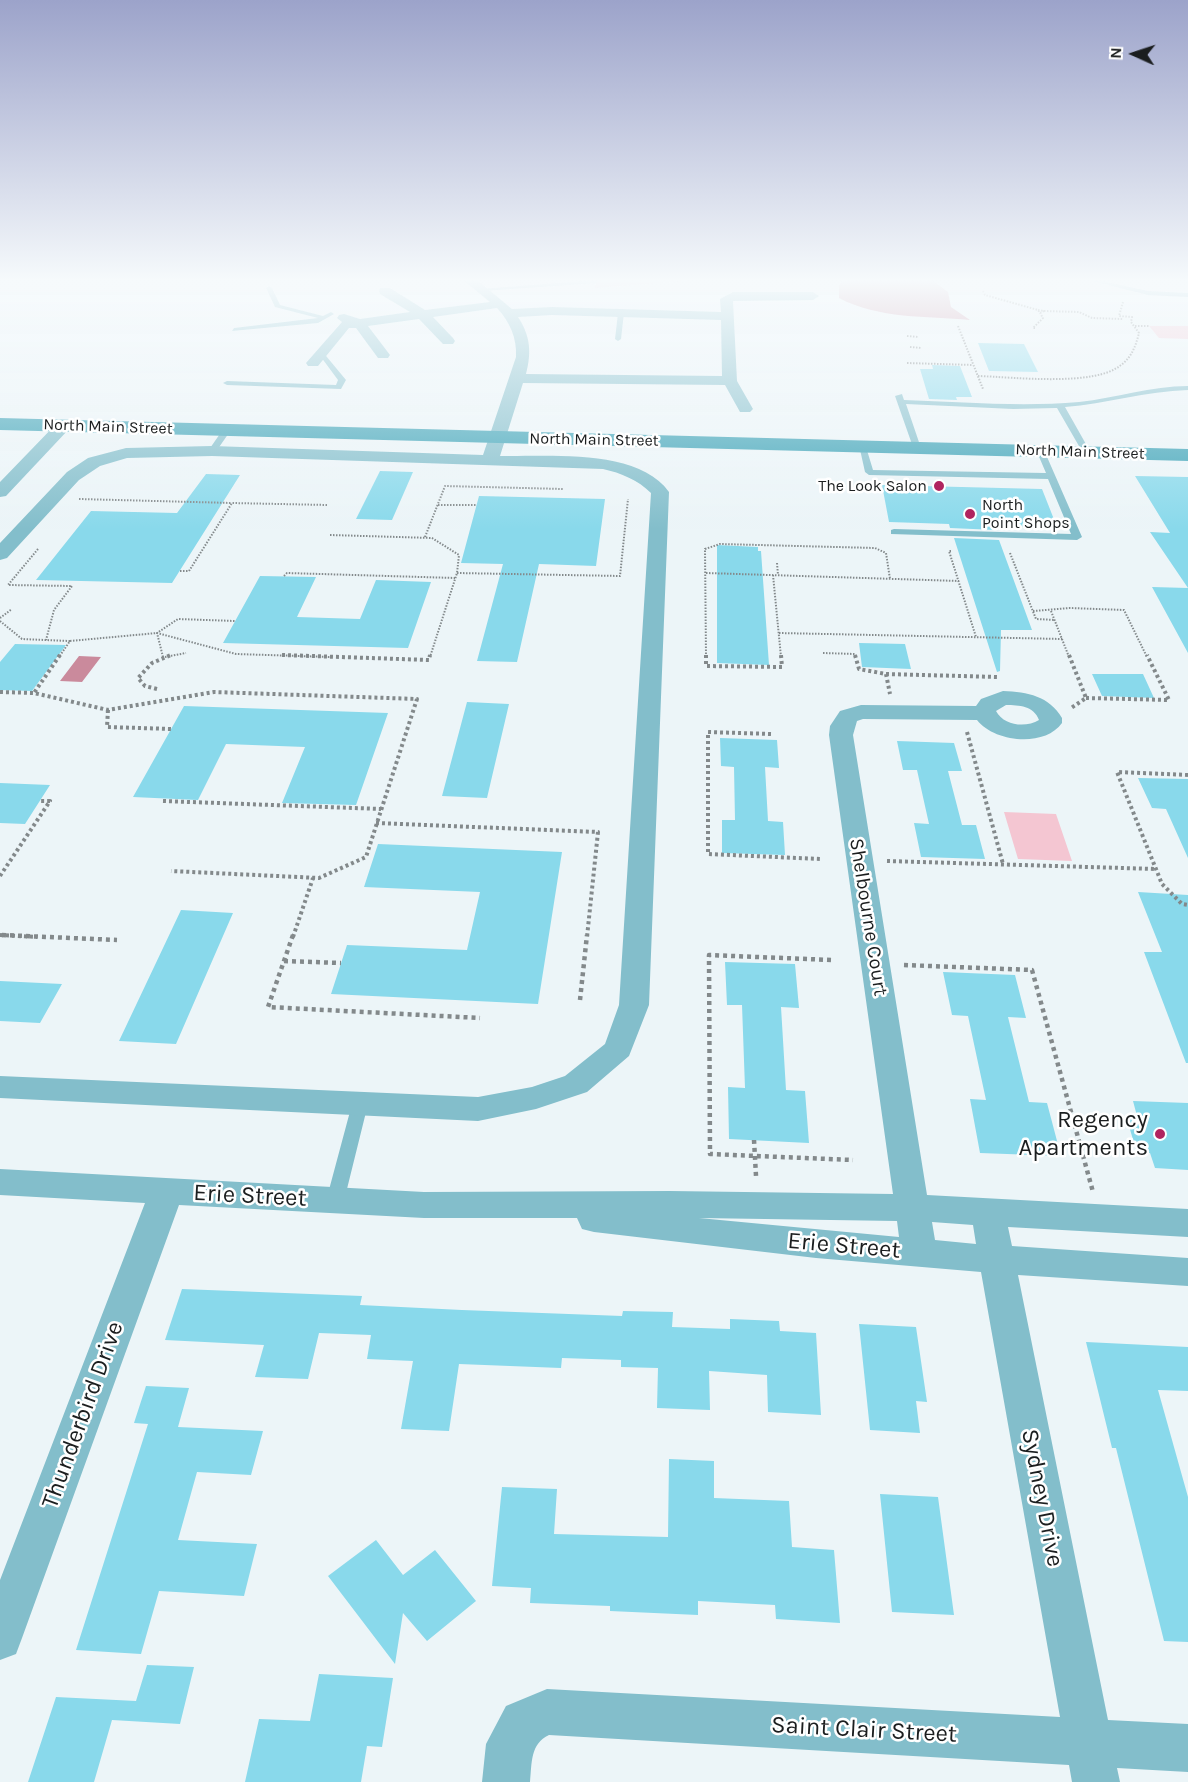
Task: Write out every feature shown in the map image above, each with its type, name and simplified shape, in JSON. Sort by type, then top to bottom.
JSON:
[{"type":"main road","name":"North Main Street","points":[[0,424],[227,430],[495,448],[862,447],[1188,455]]},
{"type":"street","points":[[495,448],[521,363]]},
{"type":"street","points":[[729,363],[730,381],[745,409]]},
{"type":"street","points":[[517,378],[730,381]]},
{"type":"street","points":[[0,492],[63,426]]},
{"type":"street","points":[[0,555],[73,476],[94,462],[126,453],[495,448],[603,464],[628,470],[650,481],[660,492],[634,1005],[618,1049],[576,1084],[536,1098],[478,1109],[0,1087]]},
{"type":"street","name":"Shelbourne Court","points":[[919,1254],[841,735],[842,726],[848,716],[861,712],[975,723]]},
{"type":"street","name":"Erie Street","points":[[0,1182],[334,1201],[501,1206],[670,1204],[913,1209],[1188,1223]]},
{"type":"street","name":"Thunderbird Drive","points":[[0,1638],[166,1192]]},
{"type":"street","name":"Erie Street","points":[[501,1206],[718,1234],[919,1254],[1188,1272]]},
{"type":"street","name":"Sydney Drive","points":[[988,1213],[1092,1762]]},
{"type":"street","name":"Saint Clair Street","points":[[506,1782],[510,1743],[523,1723],[547,1712],[1092,1762],[1188,1748]]},
{"type":"lane","points":[[227,383],[338,387],[342,380],[324,363]]},
{"type":"lane","points":[[917,448],[901,399],[1060,406],[1091,403],[1149,390],[1188,388]]},
{"type":"lane","points":[[1009,395],[1014,405]]},
{"type":"lane","points":[[1060,406],[1087,453]]},
{"type":"lane","points":[[212,452],[227,430]]},
{"type":"lane","points":[[862,447],[869,472],[1051,476]]},
{"type":"lane","points":[[894,532],[1077,537],[1041,452]]},
{"type":"lane","points":[[334,1201],[360,1104]]},
{"type":"path","points":[[914,363],[973,365],[984,391]]},
{"type":"path","points":[[978,376],[1077,378],[1119,368],[1123,363]]},
{"type":"path","points":[[425,537],[445,486],[563,489]]},
{"type":"path","points":[[73,507],[80,499],[328,505]]},
{"type":"path","points":[[457,573],[620,576],[628,499]]},
{"type":"path","points":[[180,571],[189,571],[232,503]]},
{"type":"path","points":[[438,505],[476,505]]},
{"type":"path","points":[[12,609],[0,619],[22,639],[70,641],[157,633],[236,654],[429,660],[457,573],[459,555],[432,538],[330,535]]},
{"type":"path","points":[[44,542],[8,585],[72,585],[54,610],[46,640]]},
{"type":"path","points":[[773,575],[782,668],[706,666],[705,549],[720,544],[874,548],[886,553],[890,579]]},
{"type":"path","points":[[960,552],[949,551],[976,637]]},
{"type":"path","points":[[1001,553],[1012,553],[1036,619],[1055,620]]},
{"type":"path","points":[[777,563],[778,576]]},
{"type":"path","points":[[284,576],[286,573],[455,578]]},
{"type":"path","points":[[706,573],[959,581]]},
{"type":"path","points":[[1033,611],[1070,608],[1124,610],[1169,700],[1086,698],[1070,708]]},
{"type":"path","points":[[1052,611],[1086,698]]},
{"type":"path","points":[[157,633],[178,619],[235,621]]},
{"type":"path","points":[[157,633],[163,657]]},
{"type":"path","points":[[779,633],[1062,639]]},
{"type":"path","points":[[34,693],[70,641]]},
{"type":"path","points":[[157,689],[145,686],[138,678],[141,671],[163,657],[186,653]]},
{"type":"path","points":[[823,653],[855,654],[859,669],[886,674],[999,677]]},
{"type":"path","points":[[886,674],[891,698]]},
{"type":"path","points":[[0,692],[34,693],[108,710],[214,693],[417,699],[366,857],[319,878],[171,871]]},
{"type":"path","points":[[108,710],[107,727],[171,729]]},
{"type":"path","points":[[975,723],[1003,864]]},
{"type":"path","points":[[771,734],[708,732],[708,854],[820,859]]},
{"type":"path","points":[[1188,775],[1117,772],[1162,884],[1182,904],[1188,905]]},
{"type":"path","points":[[0,876],[50,801],[40,801]]},
{"type":"path","points":[[163,801],[381,809]]},
{"type":"path","points":[[376,823],[598,832],[580,1000]]},
{"type":"path","points":[[887,861],[1156,869]]},
{"type":"path","points":[[313,878],[268,1007],[480,1018]]},
{"type":"path","points":[[0,935],[117,940]]},
{"type":"path","points":[[831,960],[709,955],[710,1154],[853,1160]]},
{"type":"path","points":[[284,961],[341,963]]},
{"type":"path","points":[[904,965],[1032,970],[1094,1194]]},
{"type":"path","points":[[754,1140],[756,1176]]},
{"type":"shaded area","points":[[79,656],[101,657],[82,682],[60,681]]},
{"type":"shaded area","points":[[1004,812],[1056,814],[1072,861],[1018,859]]},
{"type":"building","points":[[986,363],[1034,363],[1038,372],[989,371]]},
{"type":"building","points":[[932,365],[960,366],[972,397],[956,397],[957,400],[929,399],[920,369],[933,369]]},
{"type":"building","points":[[380,471],[413,472],[392,520],[356,519]]},
{"type":"building","points":[[206,474],[240,475],[172,583],[36,580],[91,511],[177,513]]},
{"type":"building","points":[[1135,476],[1188,477],[1188,588],[1150,532],[1170,533]]},
{"type":"building","name":"North Point Shops","points":[[882,485],[1042,489],[1057,527],[994,526],[996,530],[950,528],[949,524],[889,522]]},
{"type":"building","points":[[479,496],[605,499],[596,566],[539,564],[517,662],[477,661],[503,564],[461,563]]},
{"type":"building","points":[[954,538],[999,540],[1032,630],[1001,630],[1000,671],[997,672]]},
{"type":"building","points":[[717,545],[758,547],[758,551],[761,551],[769,665],[717,663]]},
{"type":"building","points":[[260,576],[316,577],[297,617],[360,619],[376,580],[431,582],[408,648],[223,643]]},
{"type":"building","points":[[1152,587],[1188,588],[1188,653]]},
{"type":"building","points":[[859,643],[905,644],[911,669],[862,667]]},
{"type":"building","points":[[15,644],[66,645],[32,691],[0,690],[0,662]]},
{"type":"building","points":[[1092,674],[1143,674],[1154,698],[1102,696]]},
{"type":"building","points":[[467,702],[509,704],[487,798],[442,796]]},
{"type":"building","points":[[184,706],[388,713],[356,805],[282,803],[305,747],[226,744],[198,800],[133,797]]},
{"type":"building","points":[[720,738],[777,740],[779,768],[765,767],[768,821],[783,822],[785,855],[722,853],[722,820],[735,820],[734,767],[721,766]]},
{"type":"building","points":[[897,741],[954,743],[962,771],[948,771],[962,825],[976,825],[985,859],[921,857],[914,823],[929,824],[917,770],[903,770]]},
{"type":"building","points":[[1138,778],[1188,779],[1188,858],[1166,809],[1152,808]]},
{"type":"building","points":[[0,783],[50,785],[25,824],[0,823]]},
{"type":"building","points":[[378,844],[562,852],[538,1004],[331,994],[347,945],[467,950],[480,892],[364,887]]},
{"type":"building","points":[[1138,892],[1188,895],[1188,1063],[1186,1063],[1144,952],[1162,952]]},
{"type":"building","points":[[181,910],[233,913],[176,1044],[119,1041]]},
{"type":"building","points":[[725,962],[795,964],[799,1008],[781,1007],[786,1090],[805,1091],[809,1143],[729,1139],[728,1087],[745,1088],[742,1005],[727,1005]]},
{"type":"building","points":[[943,972],[1015,975],[1026,1018],[1008,1017],[1029,1102],[1047,1103],[1061,1156],[980,1153],[970,1099],[986,1100],[968,1016],[952,1015]]},
{"type":"building","points":[[0,981],[62,984],[40,1023],[0,1021]]},
{"type":"building","name":"Regency Apartments","points":[[1133,1101],[1188,1103],[1188,1170],[1155,1168],[1150,1153],[1137,1153],[1126,1116],[1137,1116]]},
{"type":"building","points":[[182,1289],[362,1296],[360,1305],[462,1310],[622,1316],[623,1311],[673,1312],[672,1327],[730,1329],[730,1319],[779,1321],[780,1331],[816,1333],[821,1415],[768,1412],[767,1375],[709,1371],[710,1410],[657,1408],[658,1368],[621,1367],[621,1360],[562,1358],[561,1368],[459,1364],[449,1431],[401,1429],[413,1361],[367,1359],[371,1335],[319,1333],[308,1379],[255,1377],[264,1345],[165,1340]]},
{"type":"building","points":[[859,1324],[916,1327],[927,1402],[916,1401],[920,1433],[870,1430]]},
{"type":"building","points":[[1086,1342],[1188,1347],[1188,1391],[1158,1390],[1188,1497],[1188,1642],[1164,1641],[1116,1448],[1112,1448]]},
{"type":"building","points":[[146,1386],[189,1388],[178,1427],[263,1431],[251,1475],[197,1472],[178,1540],[257,1544],[244,1596],[159,1591],[141,1654],[76,1650],[148,1424],[134,1423]]},
{"type":"building","points":[[669,1459],[714,1461],[714,1498],[789,1501],[792,1547],[834,1550],[840,1623],[776,1619],[775,1605],[698,1601],[698,1615],[610,1611],[610,1606],[530,1603],[531,1588],[492,1586],[502,1487],[557,1489],[554,1534],[668,1537]]},
{"type":"building","points":[[880,1494],[938,1497],[954,1615],[892,1612]]},
{"type":"building","points":[[376,1540],[403,1575],[435,1550],[476,1601],[427,1641],[403,1613],[395,1664],[328,1576]]},
{"type":"building","points":[[147,1665],[194,1667],[180,1724],[112,1720],[94,1782],[28,1782],[56,1697],[136,1701]]},
{"type":"building","points":[[319,1674],[393,1678],[382,1747],[367,1746],[361,1782],[245,1782],[259,1719],[310,1721]]},
{"type":"place","name":"The Look Salon","points":[[939,486]]},
{"type":"place","name":"North Point Shops","points":[[970,514]]},
{"type":"place","name":"Regency Apartments","points":[[1160,1134]]}]
